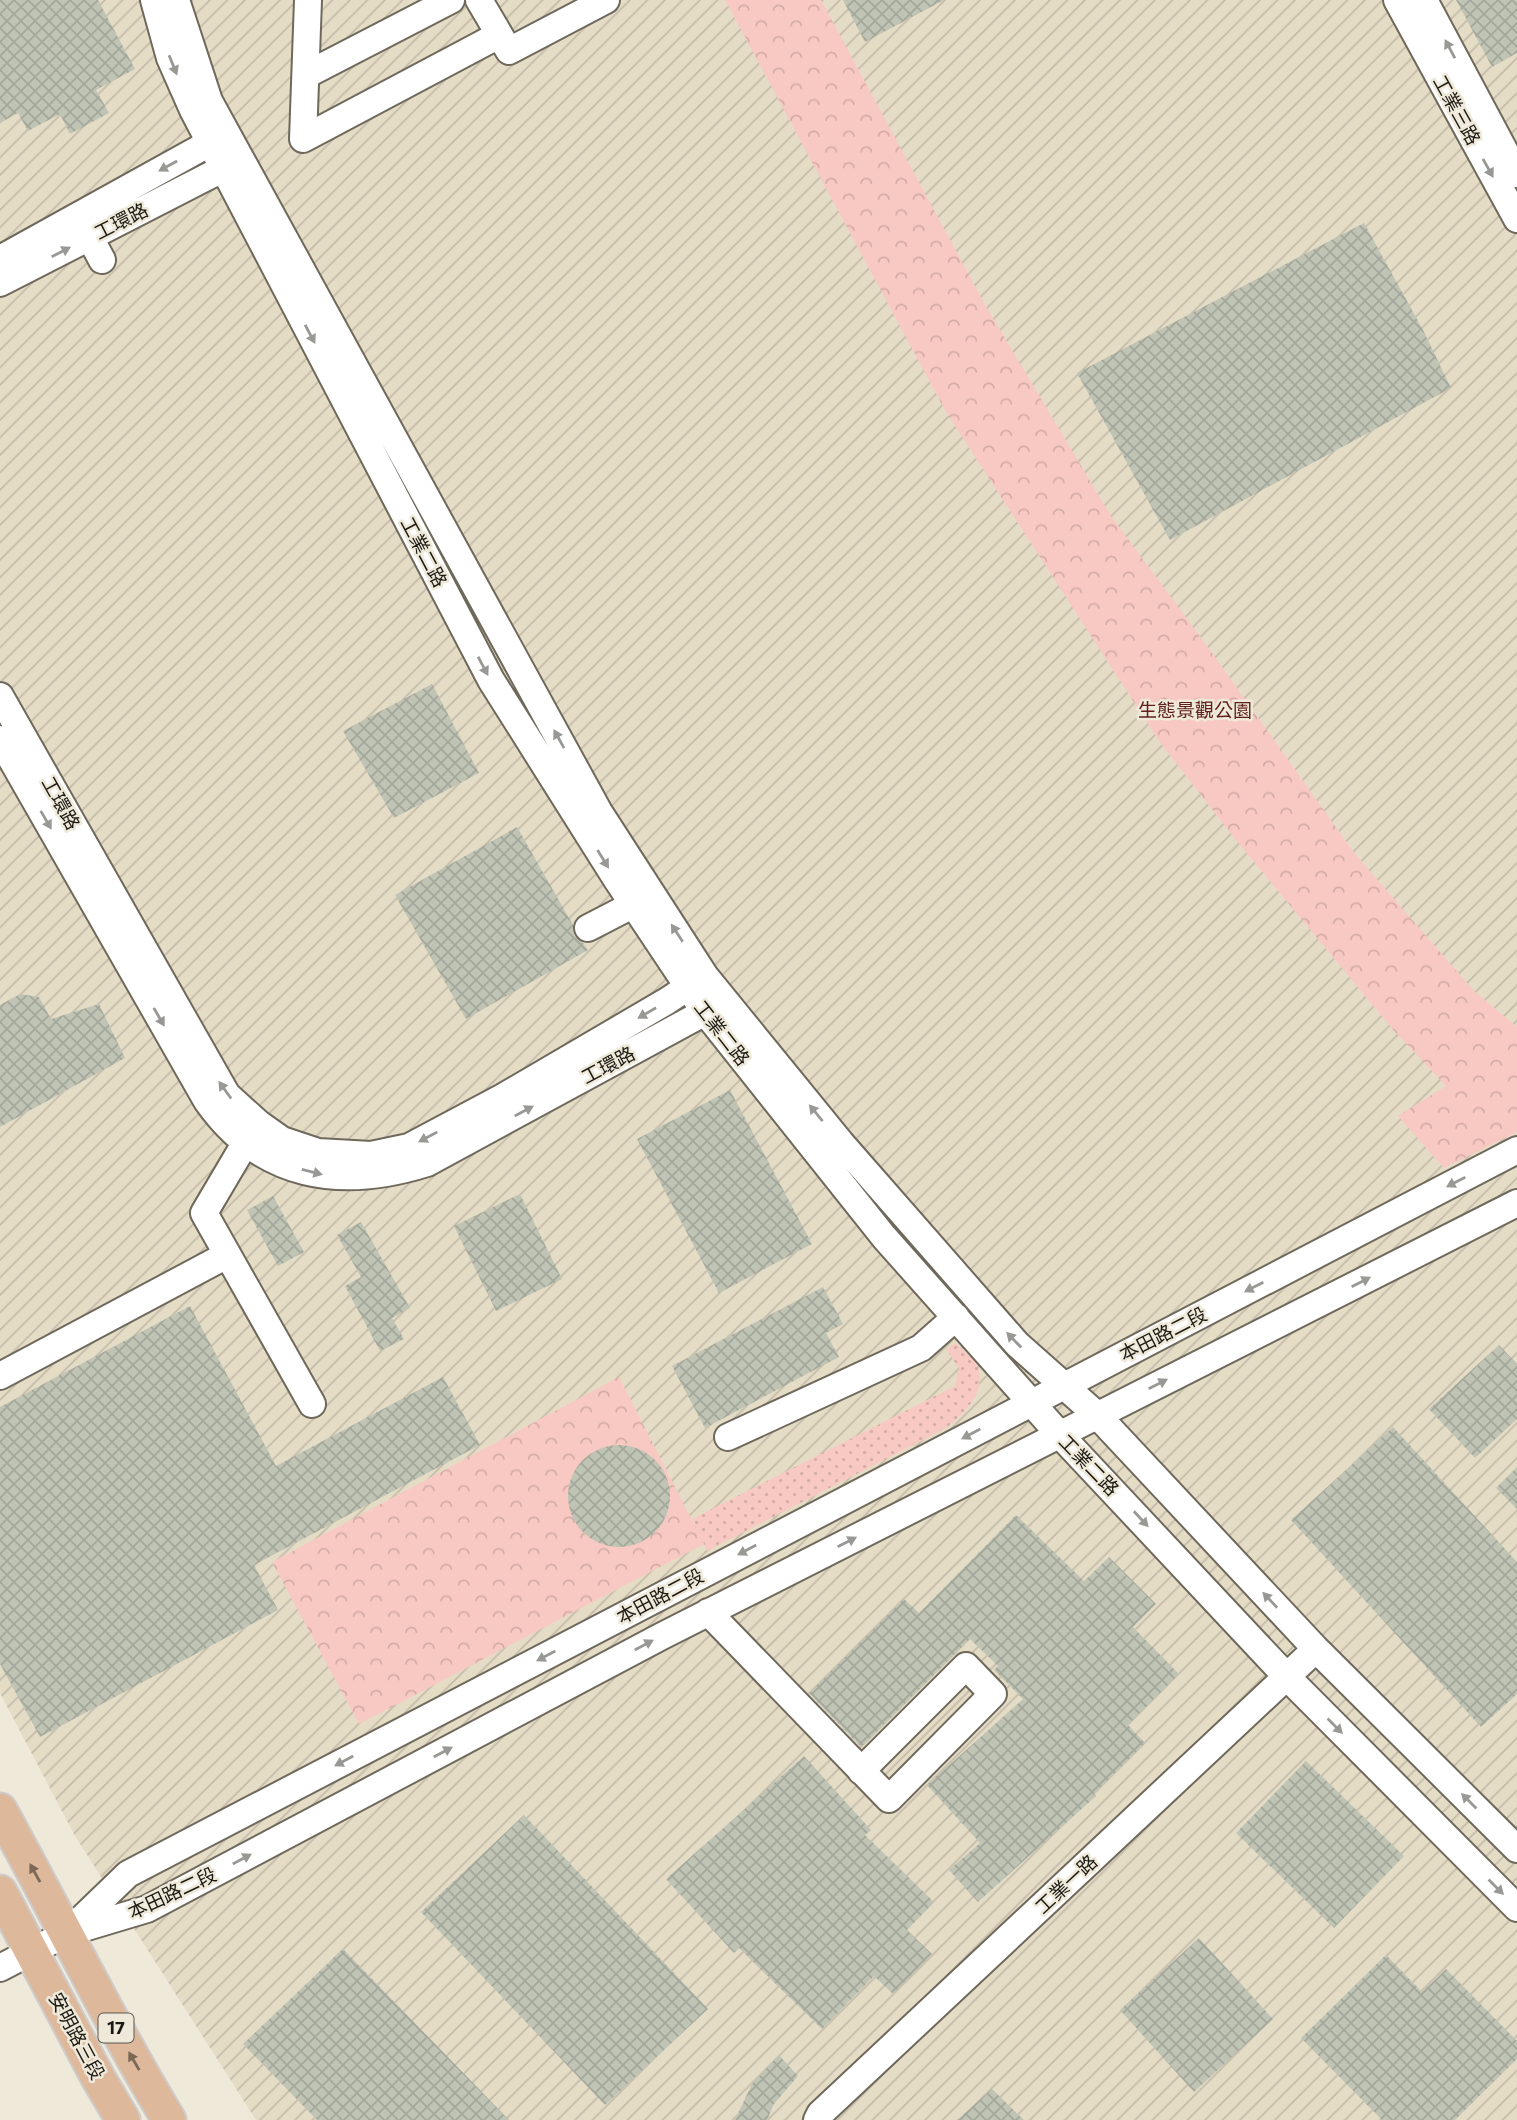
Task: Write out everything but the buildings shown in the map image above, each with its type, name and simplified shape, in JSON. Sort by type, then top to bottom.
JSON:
[{"type":"main road","name":"17","points":[[0,1810],[67,1933]]},
{"type":"main road","name":"17","points":[[0,1892],[33,1951]]},
{"type":"main road","name":"安明路三段","points":[[67,1933],[131,2057],[169,2120]]},
{"type":"main road","name":"安明路三段","points":[[33,1951],[97,2076],[123,2120]]},
{"type":"street","name":"工業二路","points":[[154,0],[170,58],[219,138],[352,388],[389,486],[491,680],[643,900],[696,982],[835,1155],[1017,1344],[1097,1415],[1316,1649],[1517,1849]]},
{"type":"street","name":"工業二路","points":[[176,0],[219,138]]},
{"type":"street","points":[[333,0],[308,6],[303,139],[499,35]]},
{"type":"street","points":[[306,75],[451,0]]},
{"type":"street","points":[[479,0],[509,51],[606,0]]},
{"type":"street","name":"工業三路","points":[[1397,0],[1517,174]]},
{"type":"street","name":"工業三路","points":[[1424,0],[1517,219]]},
{"type":"street","name":"工環路","points":[[0,283],[219,138]]},
{"type":"street","name":"工環路","points":[[0,259],[233,164]]},
{"type":"street","points":[[84,226],[102,260]]},
{"type":"street","name":"工業二路","points":[[352,388],[414,474],[599,812],[643,900]]},
{"type":"street","points":[[389,486],[414,474]]},
{"type":"street","points":[[462,625],[490,613]]},
{"type":"street","name":"工環路","points":[[0,696],[29,768],[75,849],[117,922],[251,1133],[318,1152],[371,1155],[409,1147],[485,1119],[715,1007]]},
{"type":"street","name":"工環路","points":[[0,739],[29,768]]},
{"type":"street","points":[[589,928],[643,900]]},
{"type":"street","name":"工環路","points":[[485,1119],[696,982]]},
{"type":"street","points":[[251,1133],[204,1213],[312,1404]]},
{"type":"street","name":"本田路二段","points":[[67,1933],[128,1874],[1517,1150]]},
{"type":"street","name":"工業二路","points":[[835,1155],[884,1237],[1031,1402],[1287,1677],[1517,1908]]},
{"type":"street","name":"本田路二段","points":[[67,1933],[147,1909],[708,1612],[1517,1203]]},
{"type":"street","points":[[0,1376],[227,1255]]},
{"type":"street","points":[[728,1437],[920,1348],[956,1317]]},
{"type":"street","points":[[708,1612],[861,1771],[889,1799],[993,1694],[966,1666],[861,1771]]},
{"type":"street","name":"工業一路","points":[[817,2120],[820,2114],[1316,1649]]},
{"type":"street","points":[[0,1968],[67,1933]]},
{"type":"shaded area","points":[[0,0],[1517,0],[1517,2120],[256,2120],[75,1836],[0,1693]]},
{"type":"green space","name":"生態景觀公園","points":[[725,0],[821,0],[984,303],[1111,516],[1355,854],[1473,990],[1517,1027],[1517,1132],[1444,1168],[1398,1116],[1446,1086],[1395,1032],[1235,839],[1159,741],[946,412]]},
{"type":"green space","points":[[956,1343],[978,1368],[979,1386],[966,1410],[946,1428],[707,1551],[692,1519],[955,1386],[959,1368],[946,1349]]},
{"type":"green space","points":[[619,1377],[704,1544],[359,1724],[272,1562]]}]
